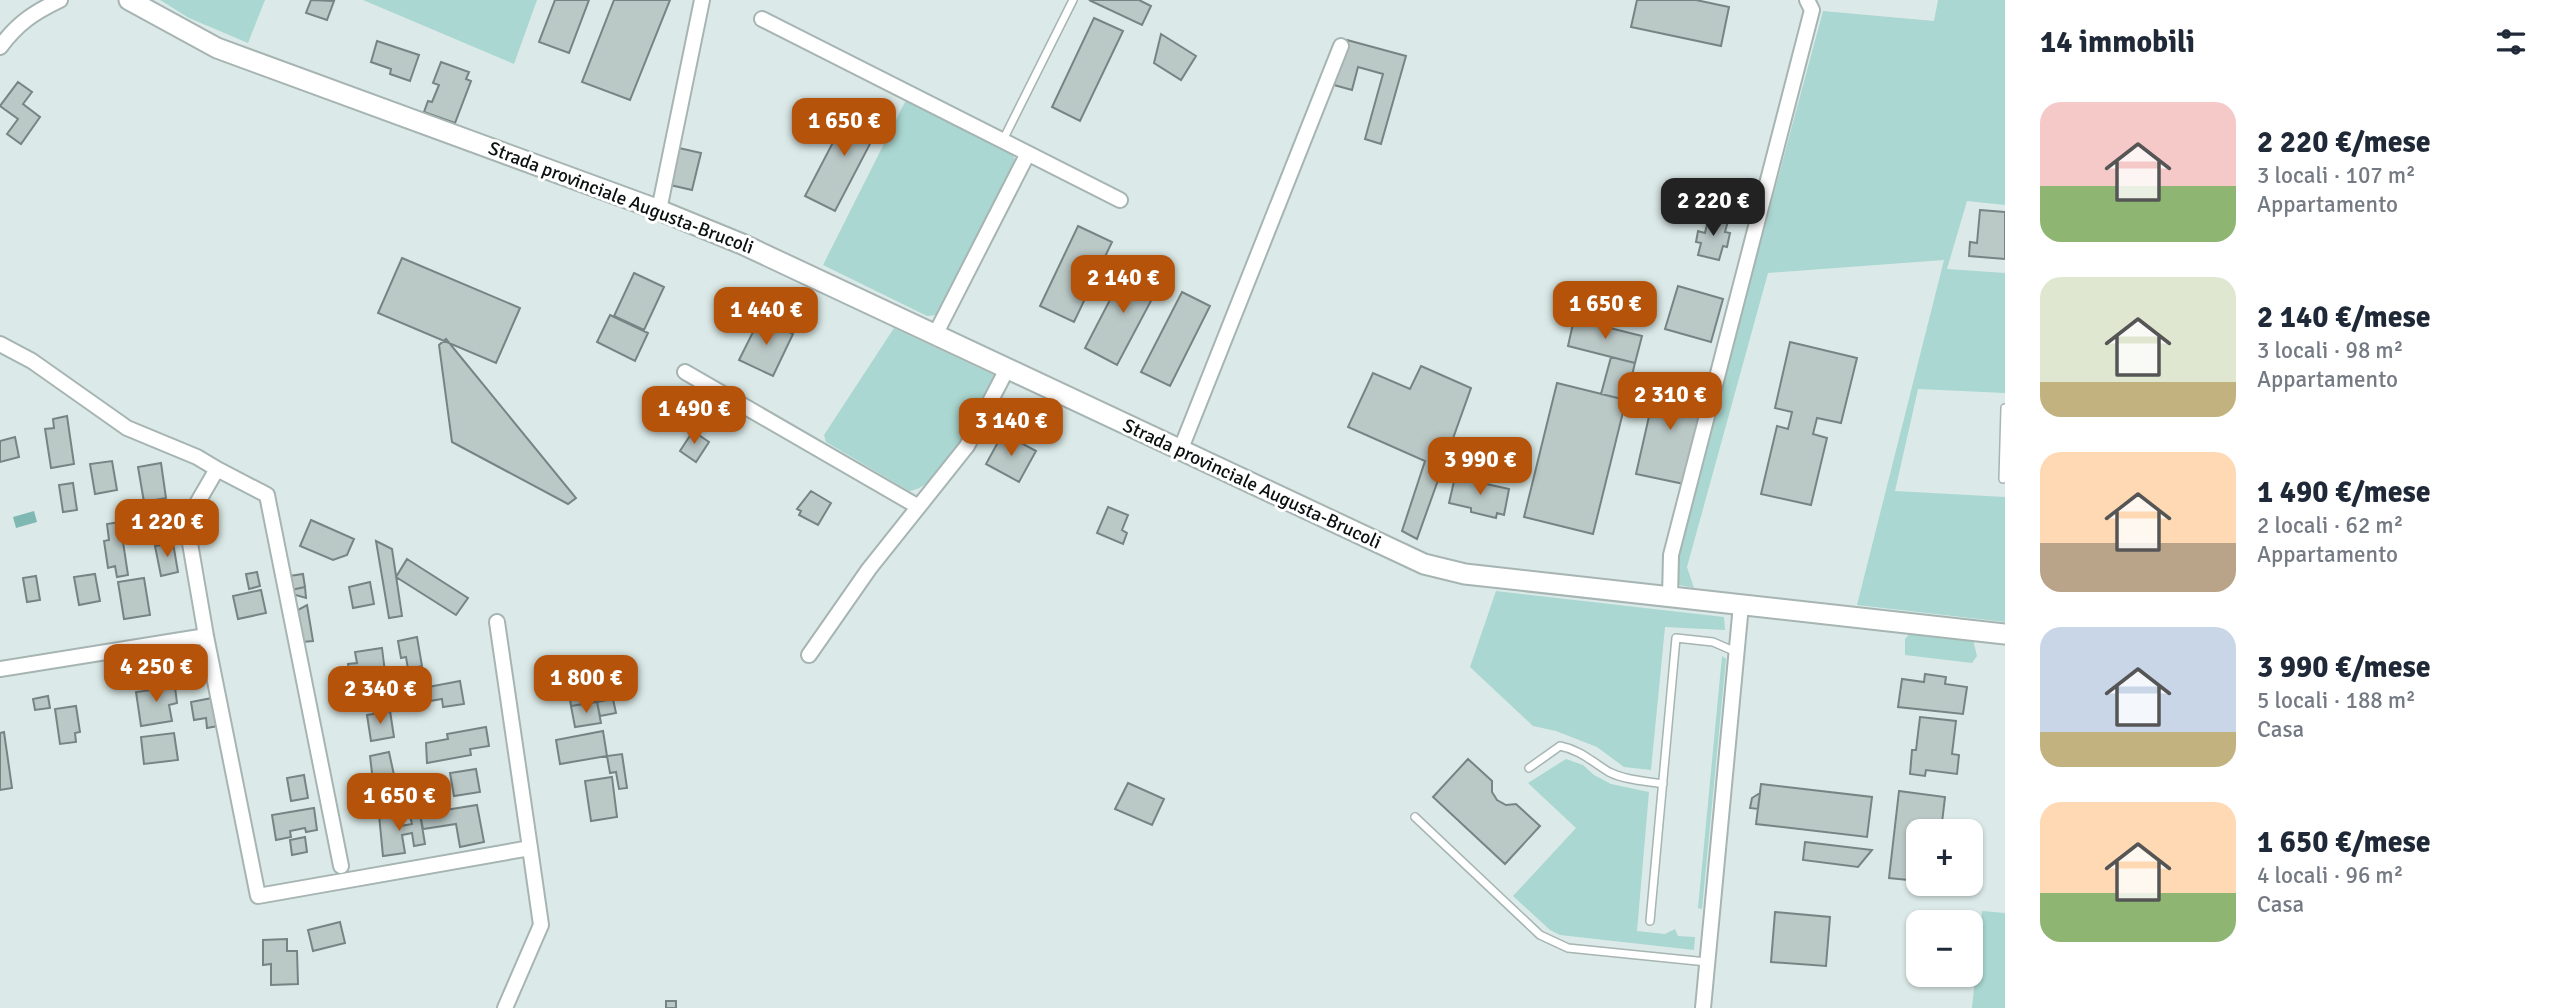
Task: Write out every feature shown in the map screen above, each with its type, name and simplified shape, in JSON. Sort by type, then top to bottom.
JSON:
[{"type":"main road","name":"Strada provinciale Augusta-Brucoli","points":[[129,0],[217,48],[659,209],[742,244],[1424,564],[1465,574],[2005,634]]},
{"type":"street","points":[[0,47],[15,27],[34,13],[60,0]]},
{"type":"street","points":[[659,209],[702,0]]},
{"type":"street","points":[[1670,598],[1671,555],[1812,9],[1807,0]]},
{"type":"street","points":[[762,19],[1120,200]]},
{"type":"street","points":[[1180,451],[1341,46]]},
{"type":"street","points":[[935,335],[1027,155]]},
{"type":"street","points":[[0,344],[41,367],[127,428],[197,457],[267,495],[341,866]]},
{"type":"street","points":[[809,655],[869,569],[967,446],[1007,369]]},
{"type":"street","points":[[685,372],[917,506]]},
{"type":"street","points":[[217,469],[188,519],[187,526],[258,896],[530,848]]},
{"type":"street","points":[[1703,1008],[1741,606]]},
{"type":"street","points":[[497,622],[541,925],[506,1008]]},
{"type":"street","points":[[0,669],[206,636]]},
{"type":"lane","points":[[1002,142],[1073,0]]},
{"type":"lane","points":[[2003,479],[2005,408]]},
{"type":"lane","points":[[1650,921],[1676,638],[1713,642],[1737,652]]},
{"type":"lane","points":[[1529,768],[1560,746],[1573,748],[1624,778],[1663,783]]},
{"type":"lane","points":[[1415,817],[1540,935],[1551,941],[1568,948],[1707,962]]},
{"type":"shaded area","points":[[160,0],[265,0],[248,43],[189,18]]},
{"type":"shaded area","points":[[363,0],[537,0],[514,64]]},
{"type":"shaded area","points":[[1938,0],[2005,0],[2005,205],[1967,201],[1947,269],[2005,273],[2005,393],[1918,389],[1895,491],[2005,497],[2005,622],[1857,605],[1944,260],[1768,273],[1687,567],[1694,588],[1679,585],[1675,560],[1823,11],[1934,21]]},
{"type":"shaded area","points":[[906,100],[1011,152],[1017,163],[939,315],[927,316],[823,265]]},
{"type":"shaded area","points":[[894,328],[994,375],[996,379],[971,427],[948,462],[922,487],[909,491],[826,442],[824,435]]},
{"type":"shaded area","points":[[34,511],[37,522],[16,528],[13,517]]},
{"type":"shaded area","points":[[1496,591],[1724,617],[1725,630],[1665,627],[1651,770],[1624,767],[1597,747],[1556,731],[1533,726],[1470,667]]},
{"type":"shaded area","points":[[1910,633],[1973,640],[1977,656],[1972,663],[1905,655],[1905,639]]},
{"type":"shaded area","points":[[1722,656],[1726,659],[1702,909],[1698,908]]},
{"type":"shaded area","points":[[1566,759],[1583,765],[1611,784],[1649,792],[1637,931],[1665,934],[1675,929],[1678,936],[1695,937],[1694,950],[1560,935],[1550,930],[1513,896],[1576,828],[1528,783]]},
{"type":"shaded area","points":[[1983,911],[2005,913],[2005,1008],[1972,1008],[1974,987],[1983,987]]},
{"type":"building","points":[[311,0],[334,1],[327,20],[306,13]]},
{"type":"building","points":[[555,0],[589,0],[569,53],[539,42]]},
{"type":"building","points":[[614,0],[670,0],[630,100],[582,82]]},
{"type":"building","points":[[1089,0],[1139,0],[1151,6],[1142,25]]},
{"type":"building","points":[[1637,0],[1696,0],[1729,7],[1721,46],[1631,27]]},
{"type":"building","points":[[1094,18],[1123,31],[1080,121],[1052,107]]},
{"type":"building","points":[[1161,34],[1196,56],[1181,80],[1154,63]]},
{"type":"building","points":[[1347,40],[1406,56],[1381,144],[1365,139],[1383,74],[1358,67],[1352,90],[1334,85]]},
{"type":"building","points":[[377,41],[419,55],[410,81],[390,74],[391,69],[371,62]]},
{"type":"building","points":[[441,62],[469,72],[466,79],[471,81],[455,123],[424,112],[428,101],[432,102],[439,85],[433,83]]},
{"type":"building","points":[[18,82],[32,92],[23,104],[40,117],[21,144],[7,134],[18,119],[0,106]]},
{"type":"building","points":[[853,104],[883,119],[835,211],[805,196]]},
{"type":"building","points":[[679,148],[701,153],[692,190],[670,185]]},
{"type":"building","points":[[1980,210],[2005,212],[2005,259],[1969,256],[1970,242],[1977,243]]},
{"type":"building","points":[[1709,216],[1728,221],[1725,232],[1730,233],[1727,247],[1723,246],[1719,260],[1698,255],[1701,243],[1696,242],[1698,231],[1705,233]]},
{"type":"building","points":[[1078,226],[1112,242],[1074,322],[1040,306]]},
{"type":"building","points":[[402,258],[520,308],[496,363],[378,313]]},
{"type":"building","points":[[1128,265],[1161,282],[1117,365],[1085,348]]},
{"type":"building","points":[[634,273],[664,287],[644,330],[614,316]]},
{"type":"building","points":[[1678,286],[1723,299],[1711,342],[1665,329]]},
{"type":"building","points":[[1182,292],[1210,306],[1170,386],[1141,372]]},
{"type":"building","points":[[610,315],[648,333],[635,361],[597,342]]},
{"type":"building","points":[[760,318],[793,334],[773,376],[739,360]]},
{"type":"building","points":[[1574,319],[1642,336],[1635,363],[1568,346]]},
{"type":"building","points":[[446,339],[576,498],[568,504],[452,442],[439,345]]},
{"type":"building","points":[[1790,342],[1857,358],[1841,423],[1817,418],[1813,434],[1827,438],[1811,505],[1761,494],[1777,426],[1788,429],[1792,412],[1775,408]]},
{"type":"building","points":[[1611,357],[1635,363],[1626,400],[1601,394]]},
{"type":"building","points":[[1421,366],[1471,388],[1417,539],[1402,531],[1425,461],[1348,427],[1373,373],[1410,389]]},
{"type":"building","points":[[1657,381],[1705,391],[1684,484],[1636,474]]},
{"type":"building","points":[[1557,383],[1626,400],[1593,534],[1524,517]]},
{"type":"building","points":[[67,416],[74,464],[51,468],[45,429],[54,428],[53,419]]},
{"type":"building","points":[[693,431],[709,442],[696,462],[680,451]]},
{"type":"building","points":[[1003,433],[1036,451],[1019,482],[986,464]]},
{"type":"building","points":[[15,437],[19,457],[0,462],[0,441]]},
{"type":"building","points":[[112,461],[117,490],[95,494],[90,464]]},
{"type":"building","points":[[161,463],[166,498],[144,502],[138,467]]},
{"type":"building","points":[[1455,477],[1509,489],[1504,515],[1497,513],[1496,518],[1449,503]]},
{"type":"building","points":[[73,483],[77,510],[63,512],[59,485]]},
{"type":"building","points":[[811,491],[831,503],[818,525],[799,515],[801,511],[797,509]]},
{"type":"building","points":[[1108,507],[1128,515],[1122,530],[1127,533],[1123,544],[1097,533]]},
{"type":"building","points":[[311,520],[354,539],[347,555],[333,560],[300,546]]},
{"type":"building","points":[[120,522],[128,575],[117,577],[115,566],[108,568],[104,541],[109,540],[107,524]]},
{"type":"building","points":[[376,541],[392,549],[402,616],[389,618]]},
{"type":"building","points":[[173,543],[178,572],[161,576],[155,546]]},
{"type":"building","points":[[407,559],[468,598],[456,615],[396,577]]},
{"type":"building","points":[[257,572],[260,586],[249,589],[246,574]]},
{"type":"building","points":[[95,574],[100,601],[79,605],[74,577]]},
{"type":"building","points":[[303,574],[305,587],[291,590],[289,576]]},
{"type":"building","points":[[36,576],[40,600],[27,602],[23,578]]},
{"type":"building","points":[[144,578],[150,615],[124,619],[118,582]]},
{"type":"building","points":[[370,582],[374,604],[353,608],[349,587]]},
{"type":"building","points":[[305,587],[306,598],[292,594],[291,590]]},
{"type":"building","points":[[261,590],[266,613],[238,619],[233,596]]},
{"type":"building","points":[[307,605],[313,641],[302,642],[296,611]]},
{"type":"building","points":[[417,637],[422,666],[408,669],[406,657],[401,658],[398,641]]},
{"type":"building","points":[[382,648],[385,672],[388,671],[390,683],[352,689],[348,664],[357,663],[355,652]]},
{"type":"building","points":[[595,673],[600,701],[571,706],[569,692],[581,690],[579,676]]},
{"type":"building","points":[[1925,674],[1946,677],[1945,684],[1967,687],[1963,714],[1898,707],[1902,679],[1924,682]]},
{"type":"building","points":[[460,681],[464,704],[443,707],[442,699],[430,701],[428,687]]},
{"type":"building","points":[[166,682],[175,687],[177,703],[169,705],[172,721],[141,726],[136,692],[152,690],[151,684]]},
{"type":"building","points":[[411,683],[414,699],[402,700],[400,685]]},
{"type":"building","points":[[400,685],[402,700],[373,705],[371,690]]},
{"type":"building","points":[[48,696],[50,708],[35,710],[33,699]]},
{"type":"building","points":[[212,698],[218,726],[207,728],[206,718],[194,720],[191,702]]},
{"type":"building","points":[[613,699],[616,713],[600,716],[597,702]]},
{"type":"building","points":[[597,702],[601,723],[575,727],[571,706]]},
{"type":"building","points":[[76,706],[80,732],[75,733],[76,742],[60,744],[55,709]]},
{"type":"building","points":[[390,711],[394,737],[371,741],[367,715]]},
{"type":"building","points":[[1920,717],[1956,721],[1952,754],[1959,755],[1957,774],[1926,770],[1925,776],[1910,774],[1912,750],[1916,750]]},
{"type":"building","points":[[486,727],[489,746],[470,749],[471,755],[427,763],[426,743],[448,739],[447,734]]},
{"type":"building","points":[[603,731],[607,756],[560,764],[556,740]]},
{"type":"building","points":[[4,732],[12,788],[0,790],[0,733]]},
{"type":"building","points":[[174,733],[178,760],[144,764],[141,737]]},
{"type":"building","points":[[389,752],[394,775],[398,775],[400,785],[374,790],[370,756]]},
{"type":"building","points":[[622,754],[627,788],[619,789],[616,772],[610,773],[607,756]]},
{"type":"building","points":[[1468,759],[1492,781],[1492,792],[1497,800],[1506,805],[1516,804],[1540,826],[1505,864],[1433,797]]},
{"type":"building","points":[[476,769],[480,792],[454,796],[450,773]]},
{"type":"building","points":[[304,775],[308,798],[291,801],[287,778]]},
{"type":"building","points":[[612,777],[617,817],[591,821],[585,781]]},
{"type":"building","points":[[1128,783],[1164,799],[1152,825],[1115,809]]},
{"type":"building","points":[[1761,784],[1872,797],[1867,837],[1756,824]]},
{"type":"building","points":[[1899,791],[1945,797],[1942,819],[1906,819],[1906,880],[1889,878]]},
{"type":"building","points":[[376,792],[379,805],[364,808],[362,795]]},
{"type":"building","points":[[1760,793],[1758,809],[1750,808],[1752,798]]},
{"type":"building","points":[[438,798],[440,811],[420,814],[418,801]]},
{"type":"building","points":[[477,805],[484,842],[460,847],[456,824],[423,829],[420,814]]},
{"type":"building","points":[[314,808],[317,830],[306,832],[305,828],[290,831],[291,837],[276,840],[272,815]]},
{"type":"building","points":[[398,812],[400,826],[412,824],[410,816],[420,814],[425,844],[414,846],[412,833],[402,835],[405,853],[383,856],[379,815]]},
{"type":"building","points":[[305,837],[307,852],[292,855],[290,840]]},
{"type":"building","points":[[1805,842],[1872,850],[1858,867],[1803,860]]},
{"type":"building","points":[[1775,912],[1830,917],[1826,966],[1771,962]]},
{"type":"building","points":[[340,922],[345,943],[313,951],[308,930]]},
{"type":"building","points":[[287,939],[287,951],[297,951],[298,984],[271,985],[271,964],[263,965],[263,940]]},
{"type":"building","points":[[666,1001],[676,1001],[676,1008],[666,1008]]}]
